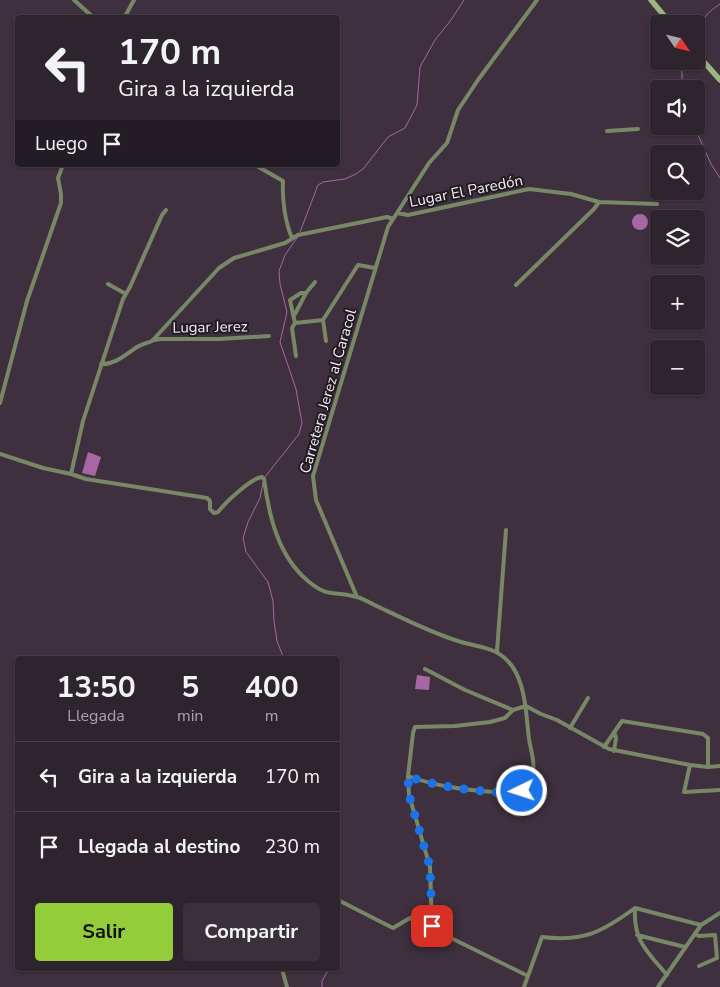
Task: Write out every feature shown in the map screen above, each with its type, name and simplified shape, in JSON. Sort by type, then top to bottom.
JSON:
[{"type":"main road","points":[[651,0],[664,15]]},
{"type":"main road","points":[[705,63],[720,80]]},
{"type":"street","points":[[74,0],[91,15]]},
{"type":"street","points":[[126,15],[134,0]]},
{"type":"street","name":"Carretera Jerez al Caracol","points":[[357,597],[316,500],[313,476],[375,268],[388,227],[430,163],[447,143],[458,110],[537,0]]},
{"type":"street","points":[[607,131],[638,129]]},
{"type":"street","points":[[0,403],[27,301],[61,203],[58,178],[62,167]]},
{"type":"street","points":[[259,167],[283,180],[282,190],[288,231],[292,238]]},
{"type":"street","name":"Lugar El Paredón","points":[[397,213],[408,215],[529,189],[571,194],[599,202],[656,204]]},
{"type":"street","points":[[516,285],[599,202]]},
{"type":"street","points":[[71,474],[82,421],[126,294],[166,210]]},
{"type":"street","points":[[101,364],[107,364],[138,346],[152,341],[226,262],[234,258],[284,243],[298,236],[386,217],[394,218]]},
{"type":"street","points":[[326,341],[323,320],[358,265],[375,268]]},
{"type":"street","points":[[294,314],[315,282]]},
{"type":"street","points":[[108,284],[126,294]]},
{"type":"street","points":[[296,323],[290,300],[301,293],[306,293]]},
{"type":"street","points":[[296,356],[292,328],[296,323],[323,320]]},
{"type":"street","name":"Lugar Jerez","points":[[152,341],[160,339],[219,339],[269,336]]},
{"type":"street","points":[[0,454],[86,479],[206,498],[210,501],[210,509],[214,512],[218,512],[223,505],[255,480],[262,477],[264,479],[273,525],[288,558],[296,570],[322,592],[357,597],[458,641],[497,651],[512,666],[518,678],[526,706],[533,768],[522,791],[517,794],[478,791],[424,782],[408,776]]},
{"type":"street","points":[[497,651],[506,530]]},
{"type":"street","points":[[425,669],[465,690],[513,710]]},
{"type":"street","points":[[570,728],[588,698]]},
{"type":"street","points":[[432,926],[430,867],[409,795],[408,776],[415,727],[454,726],[490,722],[505,718],[513,710],[526,706],[557,720],[614,751],[690,765],[720,766]]},
{"type":"street","points":[[604,747],[619,723],[625,721],[703,734],[708,738],[708,767]]},
{"type":"street","points":[[614,732],[616,738],[614,751]]},
{"type":"street","points":[[690,765],[684,792],[720,790]]},
{"type":"street","points":[[340,901],[393,928],[410,918],[432,926],[449,937],[528,976]]},
{"type":"street","points":[[524,987],[542,937],[562,939],[588,936],[618,920],[635,908],[701,925]]},
{"type":"street","points":[[635,908],[637,935],[640,942],[667,975]]},
{"type":"street","points":[[658,987],[701,925],[720,913]]},
{"type":"street","points":[[695,934],[700,936],[716,935],[717,958],[699,966]]},
{"type":"street","points":[[637,935],[685,947]]},
{"type":"street","points":[[283,971],[287,987]]},
{"type":"shaded area","points":[[637,214],[643,214],[648,219],[646,228],[637,230],[632,225],[632,219]]},
{"type":"shaded area","points":[[88,452],[101,457],[95,476],[82,473]]},
{"type":"shaded area","points":[[417,675],[430,677],[429,690],[415,689]]},
{"type":"waterway","points":[[300,232],[318,185],[323,182],[345,179],[356,174],[364,168],[388,137],[405,128],[417,105],[420,67],[435,40],[464,0]]},
{"type":"waterway","points":[[705,17],[712,9],[720,4]]},
{"type":"waterway","points":[[681,70],[682,80]]},
{"type":"waterway","points":[[698,135],[711,164],[720,178]]},
{"type":"waterway","points":[[265,477],[299,434],[302,423],[296,389],[280,342],[287,312],[280,284],[279,271],[285,255],[297,238]]},
{"type":"waterway","points":[[263,483],[260,498],[248,522],[243,538],[246,552],[268,582],[273,601],[277,641],[283,656]]},
{"type":"waterway","points":[[322,987],[322,981],[328,971]]},
{"type":"route","points":[[432,926],[430,867],[409,795],[408,776],[424,782],[478,791],[517,794],[522,791]]}]
